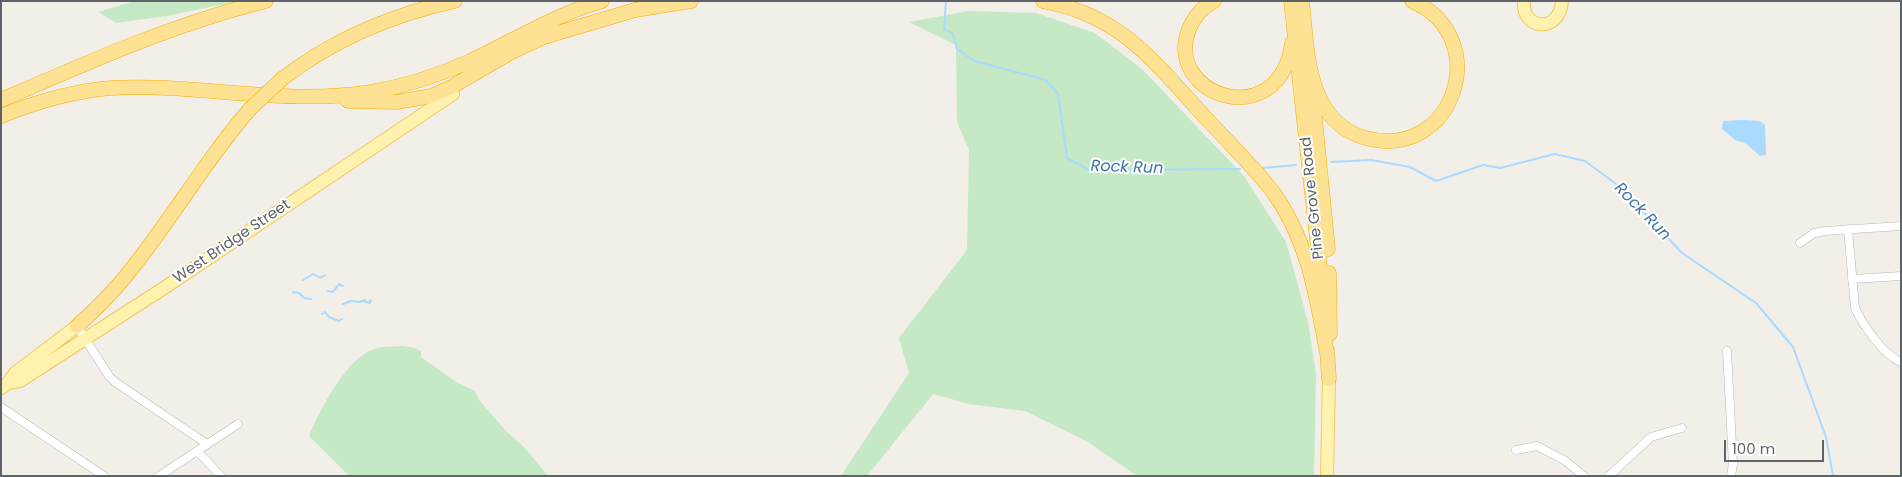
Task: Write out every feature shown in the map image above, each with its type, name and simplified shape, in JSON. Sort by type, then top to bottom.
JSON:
[{"type":"highway","points":[[1,100],[154,35],[224,12],[266,1]]},
{"type":"highway","points":[[77,326],[128,273],[215,152],[250,109],[282,79],[315,54],[348,37],[399,16],[455,1]]},
{"type":"highway","points":[[288,96],[354,94],[420,80],[468,62],[547,21],[602,1]]},
{"type":"highway","points":[[1,116],[60,96],[110,88],[161,88],[377,103],[423,98],[453,86],[535,41],[635,10],[691,1]]},
{"type":"highway","points":[[1043,1],[1063,5],[1111,25],[1129,39],[1155,64],[1273,192],[1294,227],[1310,268],[1328,359]]},
{"type":"highway","points":[[1214,1],[1200,11],[1193,20],[1186,39],[1186,52],[1190,66],[1196,78],[1206,87],[1224,96],[1242,97],[1256,95],[1268,89],[1278,79],[1289,59],[1293,17],[1292,1]]},
{"type":"highway","points":[[1302,1],[1310,71],[1326,109],[1336,122],[1348,131],[1363,138],[1385,141],[1409,138],[1425,130],[1438,119],[1452,98],[1458,74],[1453,41],[1445,26],[1426,8],[1412,1]]},
{"type":"highway","name":"Pine Grove Road","points":[[1293,17],[1312,186],[1329,379]]},
{"type":"highway","points":[[453,94],[513,58],[583,25]]},
{"type":"highway","name":"Pine Grove Road","points":[[1310,71],[1328,262],[1329,379]]},
{"type":"main road","points":[[1524,1],[1524,9],[1528,18],[1544,25],[1556,20],[1561,10],[1562,1]]},
{"type":"main road","name":"West Bridge Street","points":[[5,386],[20,381],[86,339],[453,94]]},
{"type":"main road","name":"West Bridge Street","points":[[5,386],[14,373],[77,326]]},
{"type":"main road","name":"Pine Grove Road","points":[[1327,476],[1329,379]]},
{"type":"street","points":[[1800,243],[1814,233],[1901,226]]},
{"type":"street","points":[[1848,229],[1855,308],[1861,320],[1885,350],[1901,362]]},
{"type":"street","points":[[1852,279],[1901,276]]},
{"type":"street","points":[[77,326],[114,382],[207,444]]},
{"type":"street","points":[[1727,351],[1733,464],[1731,476]]},
{"type":"street","points":[[1,407],[104,476]]},
{"type":"street","points":[[159,476],[238,424]]},
{"type":"street","points":[[1609,476],[1651,437],[1682,428]]},
{"type":"street","points":[[1516,450],[1537,446],[1564,460],[1584,476]]},
{"type":"street","points":[[196,451],[221,476]]},
{"type":"green space","points":[[135,1],[239,1],[167,16],[116,23],[98,12]]},
{"type":"green space","points":[[968,11],[1036,13],[1095,33],[1143,70],[1244,176],[1286,242],[1308,322],[1316,374],[1314,476],[1137,476],[1088,442],[1025,411],[969,404],[933,394],[867,476],[841,476],[909,373],[899,338],[967,250],[969,150],[957,122],[956,45],[909,22]]},
{"type":"green space","points":[[401,346],[421,351],[421,357],[456,382],[475,391],[479,400],[506,431],[523,446],[548,476],[349,476],[309,436],[335,386],[354,363],[364,354],[374,349]]},
{"type":"water","points":[[1723,121],[1760,121],[1765,125],[1766,155],[1760,156],[1745,143],[1735,140],[1722,129]]},
{"type":"waterway","name":"Rock Run","points":[[946,1],[944,29],[953,34],[957,49],[974,61],[1046,80],[1058,94],[1067,158],[1089,170],[1240,169]]},
{"type":"waterway","name":"Rock Run","points":[[1331,162],[1371,160],[1410,167],[1436,181],[1483,165],[1500,168],[1555,154],[1585,161],[1619,186],[1682,253],[1756,303],[1793,347],[1826,437],[1833,476]]},
{"type":"waterway","name":"Rock Run","points":[[1263,168],[1296,165]]},
{"type":"waterway","points":[[303,280],[313,274],[320,278],[325,275]]},
{"type":"waterway","points":[[328,291],[333,292],[339,284],[343,286]]},
{"type":"waterway","points":[[293,292],[299,293],[304,298],[311,299]]},
{"type":"waterway","points":[[343,304],[351,301],[360,302],[365,300]]},
{"type":"waterway","points":[[363,301],[370,303],[370,300]]},
{"type":"waterway","points":[[322,314],[325,312],[329,317],[339,321],[342,319]]}]
